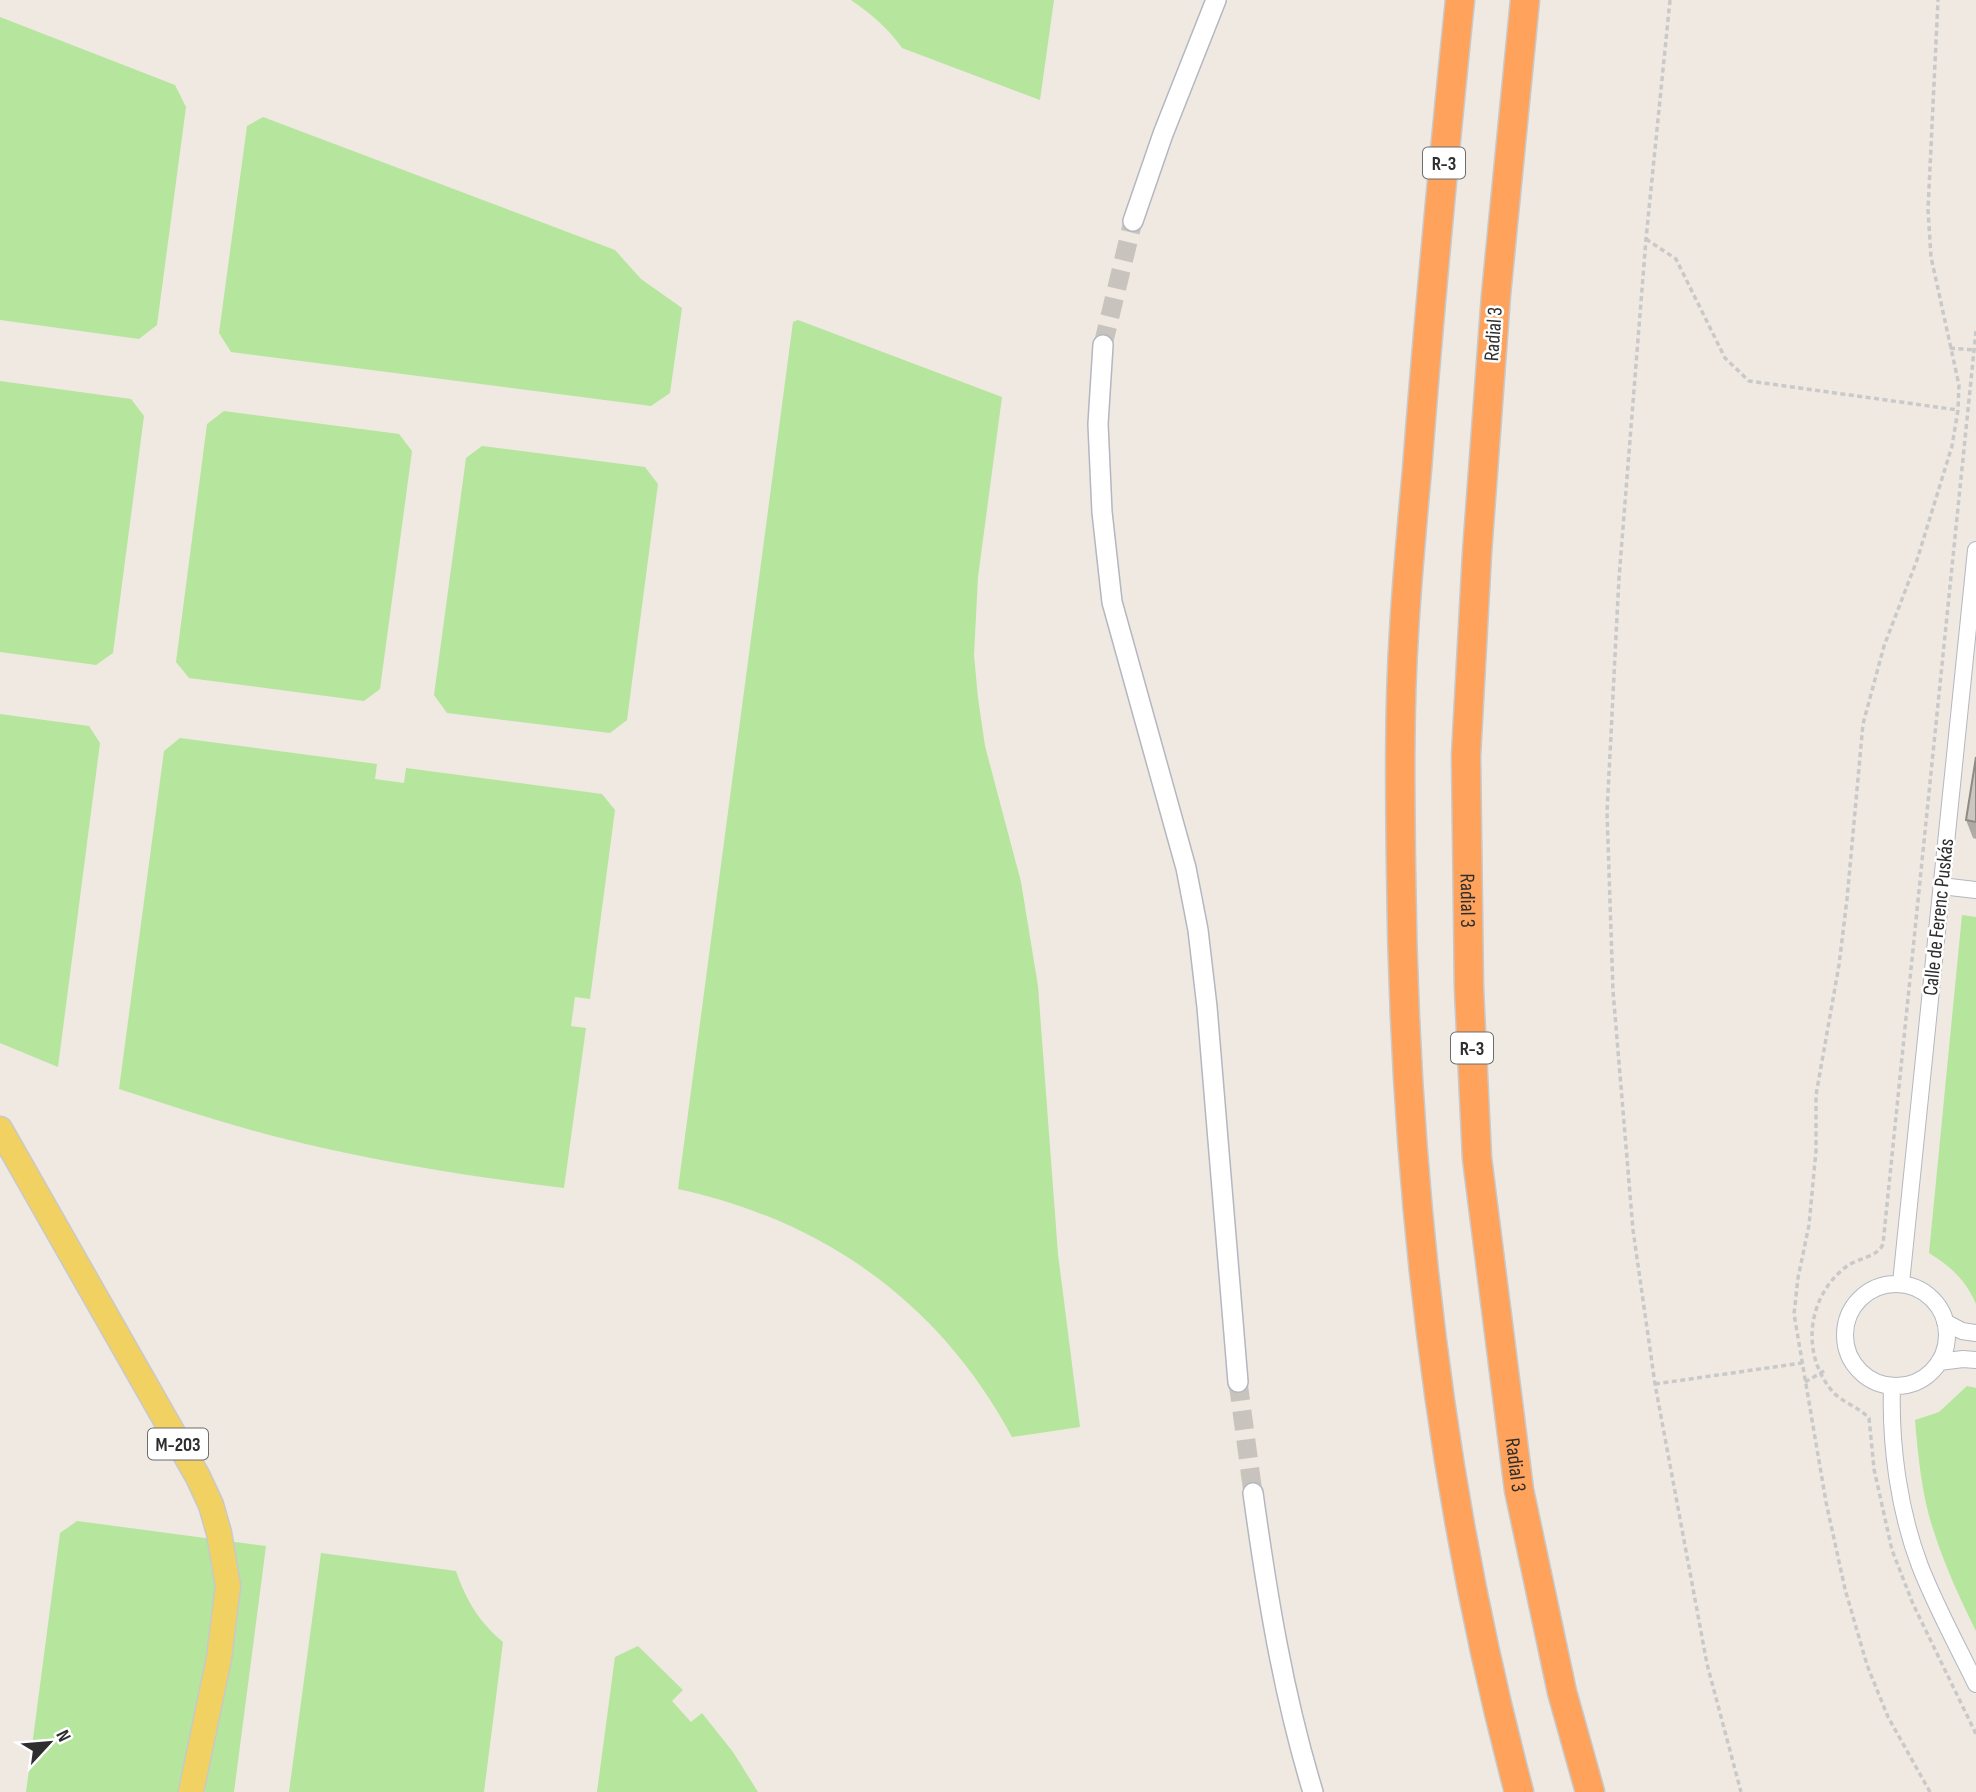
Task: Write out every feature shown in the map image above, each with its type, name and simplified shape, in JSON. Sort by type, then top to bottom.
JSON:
[{"type":"highway","name":"R-3","points":[[1460,0],[1428,326],[1404,634],[1402,993],[1413,1167],[1432,1346],[1467,1570],[1518,1792]]},
{"type":"highway","name":"Radial 3","points":[[1525,0],[1496,295],[1476,553],[1466,756],[1469,989],[1477,1158],[1519,1490],[1562,1692],[1590,1792]]},
{"type":"main road","name":"M-203","points":[[0,1129],[198,1477],[211,1505],[228,1586],[225,1622],[191,1792]]},
{"type":"street","points":[[1133,221],[1163,134],[1216,0]]},
{"type":"street","points":[[1103,345],[1098,424],[1102,512],[1112,602],[1186,868],[1198,930],[1238,1382]]},
{"type":"street","name":"Calle de Ferenc Puskás","points":[[1901,1283],[1976,560]]},
{"type":"street","points":[[1941,886],[1976,890]]},
{"type":"street","points":[[1901,1283],[1916,1287],[1929,1296],[1939,1308],[1945,1322],[1945,1350],[1939,1363],[1919,1381],[1905,1385],[1892,1386],[1875,1382],[1861,1373],[1851,1360],[1845,1345],[1844,1329],[1857,1300],[1870,1290],[1885,1284],[1901,1283]]},
{"type":"street","points":[[1945,1322],[1962,1331],[1976,1333]]},
{"type":"street","points":[[1939,1363],[1976,1360]]},
{"type":"street","points":[[1892,1386],[1893,1439],[1902,1501],[1919,1564],[1976,1684]]},
{"type":"street","points":[[1253,1493],[1268,1604],[1301,1753],[1313,1792]]},
{"type":"path","points":[[1670,0],[1646,239],[1619,578],[1607,812],[1613,990],[1632,1217],[1655,1384],[1707,1664],[1741,1792]]},
{"type":"path","points":[[1930,1792],[1888,1717],[1867,1665],[1845,1590],[1829,1515],[1794,1314],[1809,1224],[1816,1151],[1816,1095],[1839,965],[1863,724],[1884,646],[1917,560],[1952,446],[1958,410],[1959,385],[1931,257],[1928,210],[1938,0]]},
{"type":"path","points":[[1646,239],[1676,259],[1725,358],[1749,381],[1958,410]]},
{"type":"path","points":[[1950,348],[1976,351]]},
{"type":"path","points":[[1655,1384],[1802,1363]]},
{"type":"path","points":[[1805,1382],[1826,1370]]},
{"type":"green space","points":[[851,0],[1054,0],[1040,100],[902,48],[879,22]]},
{"type":"green space","points":[[0,17],[175,85],[186,107],[157,325],[139,339],[0,320]]},
{"type":"green space","points":[[263,117],[615,250],[641,279],[682,308],[670,393],[651,406],[231,352],[219,333],[247,126]]},
{"type":"green space","points":[[798,320],[1002,397],[978,577],[974,655],[985,746],[1021,882],[1038,986],[1058,1254],[1080,1427],[1012,1437],[983,1389],[950,1346],[913,1308],[873,1275],[829,1246],[782,1222],[732,1203],[678,1189],[793,322]]},
{"type":"green space","points":[[0,381],[131,399],[144,416],[113,653],[96,665],[0,652]]},
{"type":"green space","points":[[224,411],[399,434],[412,451],[380,689],[364,701],[189,678],[176,662],[207,424]]},
{"type":"green space","points":[[482,446],[645,467],[658,484],[627,720],[610,733],[447,713],[434,695],[466,458]]},
{"type":"green space","points":[[0,714],[89,726],[100,743],[58,1067],[0,1043]]},
{"type":"green space","points":[[180,738],[377,764],[375,779],[404,783],[406,768],[602,794],[615,810],[590,999],[575,997],[571,1026],[586,1028],[564,1188],[443,1171],[323,1148],[246,1129],[119,1089],[164,751]]},
{"type":"green space","points":[[1962,915],[1976,917],[1976,1304],[1957,1274],[1929,1253]]},
{"type":"green space","points":[[1967,1386],[1976,1388],[1976,1631],[1948,1570],[1930,1519],[1921,1476],[1915,1420],[1939,1412]]},
{"type":"green space","points":[[77,1521],[266,1546],[234,1792],[26,1792],[60,1533]]},
{"type":"green space","points":[[321,1553],[456,1571],[474,1610],[503,1642],[484,1792],[289,1792]]},
{"type":"green space","points":[[638,1646],[683,1690],[672,1701],[691,1722],[702,1713],[733,1752],[758,1792],[597,1792],[615,1657]]},
{"type":"building","points":[[1976,757],[1976,822],[1966,820]]},
{"type":"tunnel","points":[[1103,345],[1133,221]]},
{"type":"tunnel","points":[[1238,1382],[1253,1493]]}]
